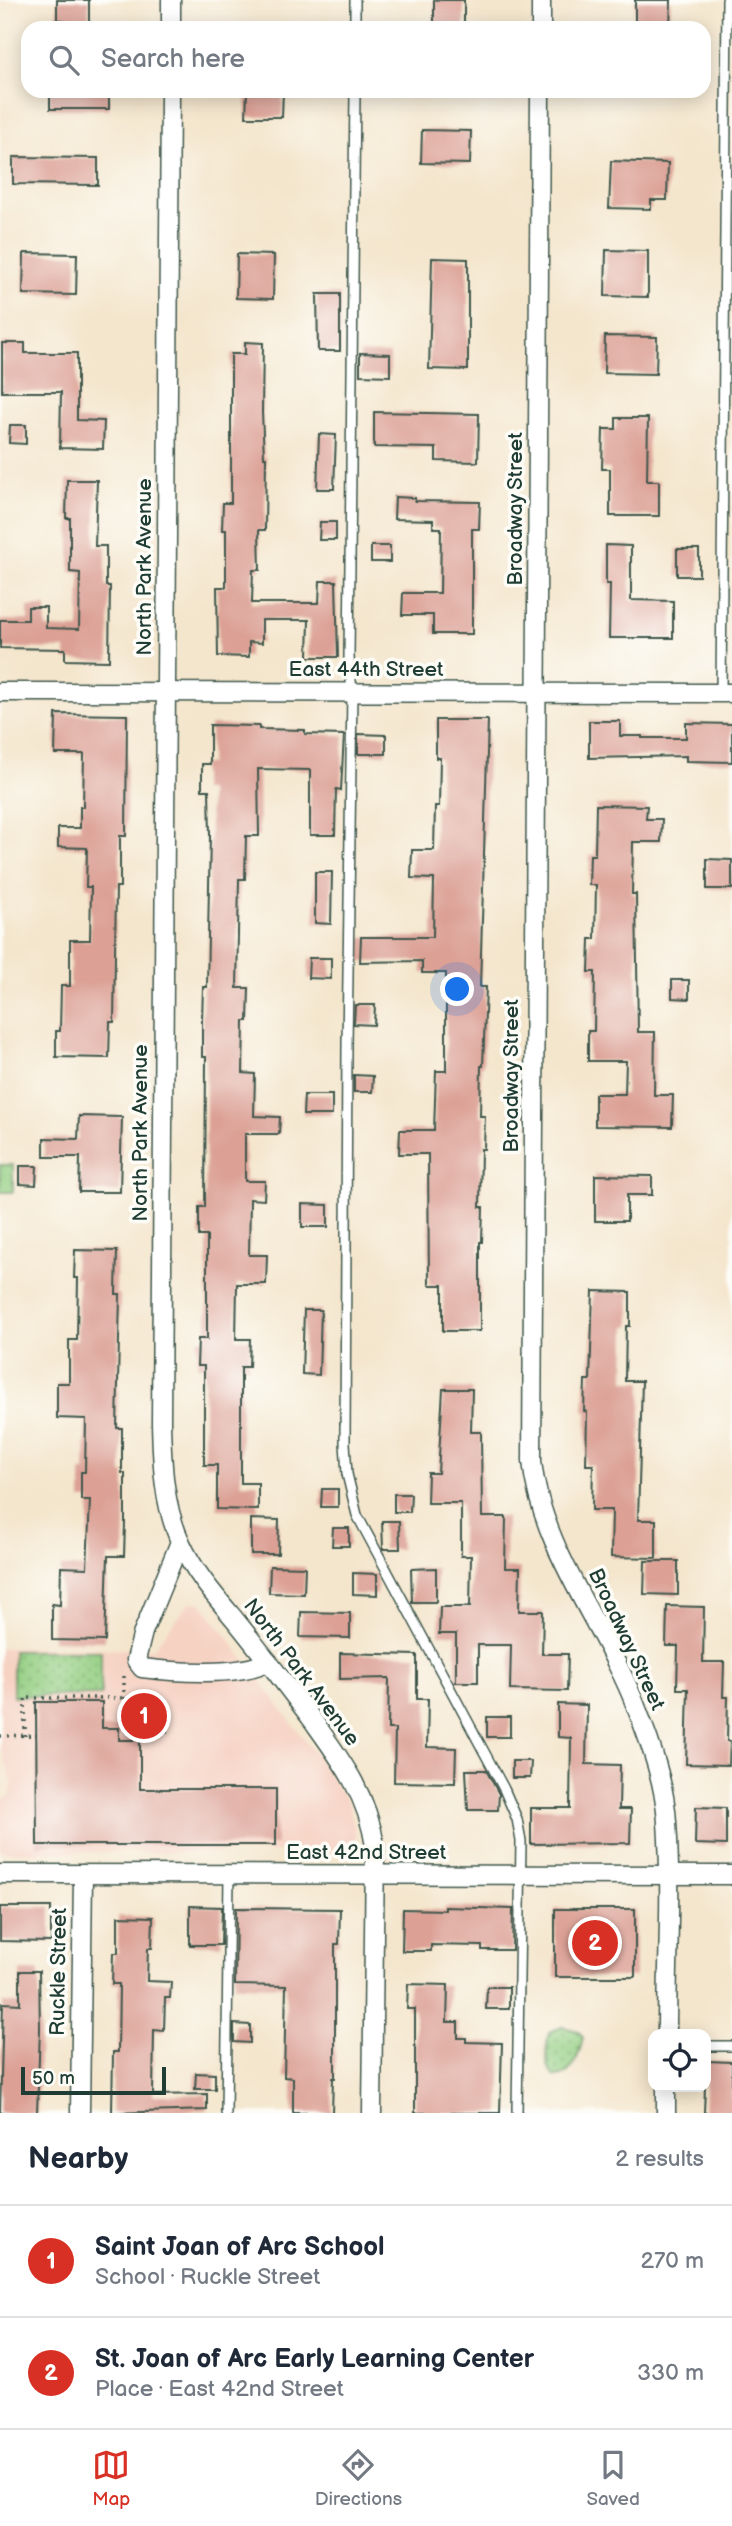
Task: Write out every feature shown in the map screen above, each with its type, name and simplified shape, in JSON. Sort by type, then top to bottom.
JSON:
[{"type":"street","points":[[171,0],[171,21]]},
{"type":"street","points":[[541,0],[541,21]]},
{"type":"street","name":"North Park Avenue","points":[[170,98],[161,1422],[167,1497],[180,1542],[203,1583],[268,1661],[356,1784],[372,1830],[375,1846],[372,2113]]},
{"type":"street","name":"Broadway Street","points":[[540,98],[533,1470],[548,1526],[619,1667],[649,1742],[665,1804],[668,1875],[667,2029]]},
{"type":"street","name":"East 44th Street","points":[[0,692],[726,693]]},
{"type":"street","points":[[180,1542],[143,1632],[135,1660],[142,1668],[197,1672],[250,1669],[268,1661]]},
{"type":"street","name":"East 42nd Street","points":[[0,1874],[732,1875]]},
{"type":"street","name":"Ruckle Street","points":[[79,2113],[83,1874]]},
{"type":"street","points":[[666,2092],[666,2113]]},
{"type":"lane","points":[[355,0],[355,21]]},
{"type":"lane","points":[[726,693],[727,0]]},
{"type":"lane","points":[[355,98],[349,657],[352,692],[347,1045],[347,1474],[357,1515],[505,1789],[517,1819],[521,1841],[517,2113]]},
{"type":"lane","points":[[226,2113],[229,1875]]},
{"type":"lane","points":[[711,2046],[732,2046]]},
{"type":"path","points":[[124,1676],[124,1731],[168,1731]]},
{"type":"path","points":[[25,1736],[25,1698],[124,1698]]},
{"type":"path","points":[[0,1736],[37,1735]]},
{"type":"shaded area","points":[[190,1602],[202,1603],[323,1764],[349,1805],[356,1834],[356,1852],[0,1852],[0,1801],[10,1795],[13,1784],[0,1746],[0,1648],[153,1649]]},
{"type":"green space","points":[[0,1165],[13,1165],[13,1192],[0,1192]]},
{"type":"green space","points":[[13,1651],[101,1651],[101,1695],[13,1696]]},
{"type":"green space","points":[[562,2027],[578,2031],[583,2037],[578,2056],[571,2068],[567,2073],[555,2077],[547,2062],[548,2038],[549,2032]]},
{"type":"building","points":[[57,0],[89,0],[89,21],[57,20]]},
{"type":"building","points":[[434,0],[464,0],[464,21],[434,21]]},
{"type":"building","points":[[635,0],[671,0],[670,21],[635,21]]},
{"type":"building","points":[[50,98],[109,98],[109,109],[50,109]]},
{"type":"building","points":[[247,98],[283,98],[282,117],[246,117]]},
{"type":"building","points":[[422,130],[471,131],[470,164],[421,163]]},
{"type":"building","points":[[13,157],[98,158],[98,185],[13,184]]},
{"type":"building","points":[[611,161],[668,163],[667,200],[651,200],[651,209],[609,208]]},
{"type":"building","points":[[606,250],[648,251],[648,297],[605,296]]},
{"type":"building","points":[[24,253],[77,254],[76,295],[23,294]]},
{"type":"building","points":[[237,254],[274,255],[273,299],[236,298]]},
{"type":"building","points":[[432,258],[468,259],[468,370],[429,369]]},
{"type":"building","points":[[317,294],[340,294],[340,351],[318,351]]},
{"type":"building","points":[[605,336],[657,337],[656,374],[604,373]]},
{"type":"building","points":[[245,342],[263,343],[265,530],[259,530],[260,570],[253,570],[252,603],[319,603],[320,581],[336,581],[338,657],[308,657],[309,620],[262,620],[262,643],[249,642],[249,657],[218,656],[217,587],[226,587],[223,503],[231,503],[231,354],[245,354]]},
{"type":"building","points":[[2,343],[25,343],[25,353],[77,353],[77,420],[104,421],[103,449],[60,448],[61,392],[2,392]]},
{"type":"building","points":[[360,353],[390,354],[390,376],[360,375]]},
{"type":"building","points":[[374,412],[479,414],[478,462],[436,461],[436,448],[374,447]]},
{"type":"building","points":[[616,418],[648,418],[647,481],[659,481],[659,516],[610,516],[610,469],[602,469],[603,429],[616,429]]},
{"type":"building","points":[[10,425],[26,425],[26,444],[9,443]]},
{"type":"building","points":[[319,434],[336,435],[334,489],[317,489]]},
{"type":"building","points":[[67,480],[97,480],[95,546],[106,546],[106,586],[110,586],[109,661],[65,660],[65,649],[0,648],[0,620],[28,620],[28,607],[46,607],[46,628],[79,629],[80,573],[70,572],[70,518],[66,518]]},
{"type":"building","points":[[395,497],[415,498],[415,501],[480,502],[479,529],[472,529],[472,634],[433,634],[433,615],[402,615],[403,593],[440,593],[441,528],[433,528],[433,520],[394,519]]},
{"type":"building","points":[[320,522],[336,522],[336,540],[319,540]]},
{"type":"building","points":[[606,545],[631,546],[631,600],[673,601],[673,638],[609,638],[610,584],[606,584]]},
{"type":"building","points":[[371,546],[390,546],[390,562],[371,562]]},
{"type":"building","points":[[677,549],[699,549],[699,576],[677,576]]},
{"type":"building","points":[[56,714],[127,715],[126,836],[120,836],[120,887],[116,887],[114,1022],[110,1022],[109,1058],[56,1057],[56,1031],[60,1031],[61,986],[70,986],[70,940],[90,940],[91,887],[86,887],[87,848],[58,847],[58,828],[80,828],[84,754],[55,754]]},
{"type":"building","points":[[436,720],[488,720],[480,987],[486,987],[480,1116],[485,1116],[484,1149],[481,1149],[480,1207],[483,1207],[480,1242],[480,1331],[443,1331],[443,1285],[429,1285],[428,1154],[399,1154],[400,1130],[434,1130],[436,1071],[446,1071],[446,973],[422,973],[422,961],[360,962],[361,937],[433,937],[434,879],[411,878],[412,850],[434,850],[435,806],[439,806],[440,758],[436,758]]},
{"type":"building","points":[[589,721],[620,721],[620,736],[642,738],[686,738],[686,723],[732,724],[732,762],[686,761],[686,756],[589,758]]},
{"type":"building","points":[[210,725],[259,726],[259,729],[305,730],[305,734],[344,735],[341,790],[336,789],[335,835],[310,835],[310,770],[258,769],[259,836],[246,836],[245,879],[239,879],[237,988],[249,988],[248,1021],[244,1021],[243,1073],[255,1074],[254,1116],[280,1117],[279,1134],[245,1134],[245,1181],[265,1181],[264,1200],[250,1199],[249,1255],[267,1255],[266,1284],[237,1284],[236,1339],[250,1339],[249,1367],[241,1367],[241,1483],[258,1483],[258,1510],[217,1509],[217,1465],[204,1465],[204,1366],[197,1366],[198,1339],[207,1339],[207,1236],[199,1236],[199,1207],[205,1207],[206,1057],[202,1057],[202,1020],[203,987],[207,987],[210,835],[209,790],[202,790],[202,764],[210,764]]},
{"type":"building","points":[[358,734],[386,735],[386,754],[358,754]]},
{"type":"building","points":[[596,805],[647,806],[646,819],[662,819],[661,842],[633,842],[632,894],[636,894],[638,1032],[655,1032],[654,1095],[673,1095],[672,1127],[595,1126],[595,1094],[625,1094],[626,1061],[588,1061],[588,1031],[594,1031],[595,972],[589,972],[590,939],[595,939],[596,885],[589,885],[590,855],[595,855]]},
{"type":"building","points":[[707,859],[732,860],[732,889],[707,889]]},
{"type":"building","points":[[315,872],[332,872],[331,924],[315,923]]},
{"type":"building","points":[[309,958],[331,958],[331,979],[308,978]]},
{"type":"building","points":[[672,980],[689,980],[689,999],[672,998]]},
{"type":"building","points":[[355,1005],[375,1005],[374,1025],[354,1024]]},
{"type":"building","points":[[354,1075],[373,1076],[372,1092],[354,1092]]},
{"type":"building","points":[[304,1095],[332,1095],[332,1115],[303,1115]]},
{"type":"building","points":[[79,1116],[122,1117],[120,1192],[79,1192],[80,1157],[44,1157],[44,1138],[78,1139]]},
{"type":"building","points":[[20,1166],[37,1166],[36,1185],[20,1184]]},
{"type":"building","points":[[595,1175],[652,1176],[652,1195],[627,1195],[627,1221],[595,1221]]},
{"type":"building","points":[[302,1204],[328,1205],[328,1227],[302,1227]]},
{"type":"building","points":[[75,1250],[117,1251],[116,1294],[120,1294],[117,1428],[122,1428],[122,1473],[125,1473],[124,1556],[108,1556],[105,1641],[52,1640],[52,1604],[60,1605],[61,1567],[87,1568],[90,1500],[81,1500],[81,1472],[85,1472],[86,1419],[57,1418],[57,1383],[69,1383],[69,1340],[77,1340],[78,1278],[74,1278]]},
{"type":"building","points":[[593,1291],[630,1292],[625,1381],[642,1381],[638,1520],[656,1520],[656,1558],[611,1557],[612,1510],[592,1510],[593,1465],[586,1465],[587,1412],[584,1411],[585,1380],[590,1380]]},
{"type":"building","points":[[304,1310],[321,1310],[319,1375],[302,1374]]},
{"type":"building","points":[[443,1389],[472,1389],[471,1432],[481,1432],[482,1517],[506,1517],[505,1568],[520,1568],[519,1611],[543,1611],[542,1654],[568,1654],[567,1691],[510,1690],[511,1645],[478,1645],[478,1682],[456,1682],[456,1634],[439,1634],[440,1607],[470,1607],[471,1556],[461,1556],[461,1503],[427,1503],[428,1473],[438,1473]]},
{"type":"building","points":[[322,1489],[338,1489],[338,1507],[321,1507]]},
{"type":"building","points":[[394,1494],[411,1494],[410,1512],[394,1512]]},
{"type":"building","points":[[251,1519],[279,1520],[278,1554],[251,1554]]},
{"type":"building","points":[[382,1521],[399,1521],[400,1549],[383,1549]]},
{"type":"building","points":[[333,1528],[349,1528],[349,1546],[332,1546]]},
{"type":"building","points":[[645,1561],[678,1561],[678,1595],[644,1594]]},
{"type":"building","points":[[270,1566],[305,1567],[304,1594],[269,1593]]},
{"type":"building","points":[[436,1568],[436,1602],[412,1602],[411,1569]]},
{"type":"building","points":[[353,1573],[377,1574],[377,1595],[353,1594]]},
{"type":"building","points":[[667,1606],[704,1607],[703,1662],[724,1662],[723,1697],[728,1697],[729,1765],[686,1764],[688,1689],[677,1689],[678,1646],[666,1646]]},
{"type":"building","points":[[301,1612],[350,1613],[350,1638],[300,1637]]},
{"type":"building","points":[[340,1653],[417,1655],[417,1699],[428,1699],[427,1747],[456,1748],[455,1783],[394,1782],[395,1729],[388,1729],[389,1678],[340,1679]]},
{"type":"building","points":[[36,1702],[102,1702],[102,1728],[119,1728],[119,1740],[140,1740],[140,1789],[276,1789],[276,1845],[37,1845]]},
{"type":"building","points":[[558,1704],[587,1705],[586,1764],[620,1765],[619,1809],[631,1809],[630,1843],[531,1844],[531,1808],[570,1808],[571,1738],[558,1737]]},
{"type":"building","points":[[487,1717],[510,1717],[510,1737],[487,1737]]},
{"type":"building","points":[[512,1761],[531,1761],[530,1778],[512,1778]]},
{"type":"building","points":[[466,1770],[486,1770],[499,1794],[498,1810],[468,1810]]},
{"type":"building","points":[[696,1807],[726,1808],[726,1845],[695,1844]]},
{"type":"building","points":[[190,1906],[222,1907],[221,1945],[190,1945]]},
{"type":"building","points":[[0,1907],[51,1907],[51,1942],[0,1941]]},
{"type":"building","points":[[445,1907],[513,1909],[512,1950],[482,1950],[482,1946],[431,1945],[431,1951],[402,1951],[403,1909],[445,1910]]},
{"type":"building","points":[[236,1908],[340,1909],[339,1944],[335,1944],[335,2078],[332,2113],[293,2113],[293,2078],[284,2077],[286,1986],[235,1985]]},
{"type":"building","points":[[555,1909],[635,1909],[635,1977],[555,1977]]},
{"type":"building","points":[[118,1916],[153,1917],[147,1981],[171,1982],[170,1998],[165,1998],[164,2031],[154,2030],[153,2095],[207,2094],[207,2110],[112,2113],[113,2052],[118,2052],[119,1984],[112,1984],[113,1953],[118,1953]]},
{"type":"building","points":[[20,1971],[39,1971],[37,2113],[0,2113],[3,2003],[20,2004]]},
{"type":"building","points":[[408,1984],[448,1985],[447,2022],[458,2022],[458,2038],[466,2038],[466,2042],[502,2043],[500,2113],[415,2113],[415,2009],[407,2009]]},
{"type":"building","points":[[487,1987],[509,1987],[509,2009],[486,2009]]},
{"type":"building","points":[[234,2024],[250,2025],[250,2043],[234,2042]]},
{"type":"building","points":[[711,2061],[732,2062],[732,2113],[704,2113],[705,2092],[711,2092]]},
{"type":"building","points":[[196,2073],[215,2074],[215,2089],[195,2089]]},
{"type":"place","name":"Saint Joan of Arc School","points":[[144,1716]]},
{"type":"place","name":"St. Joan of Arc Early Learning Center","points":[[595,1943]]}]
